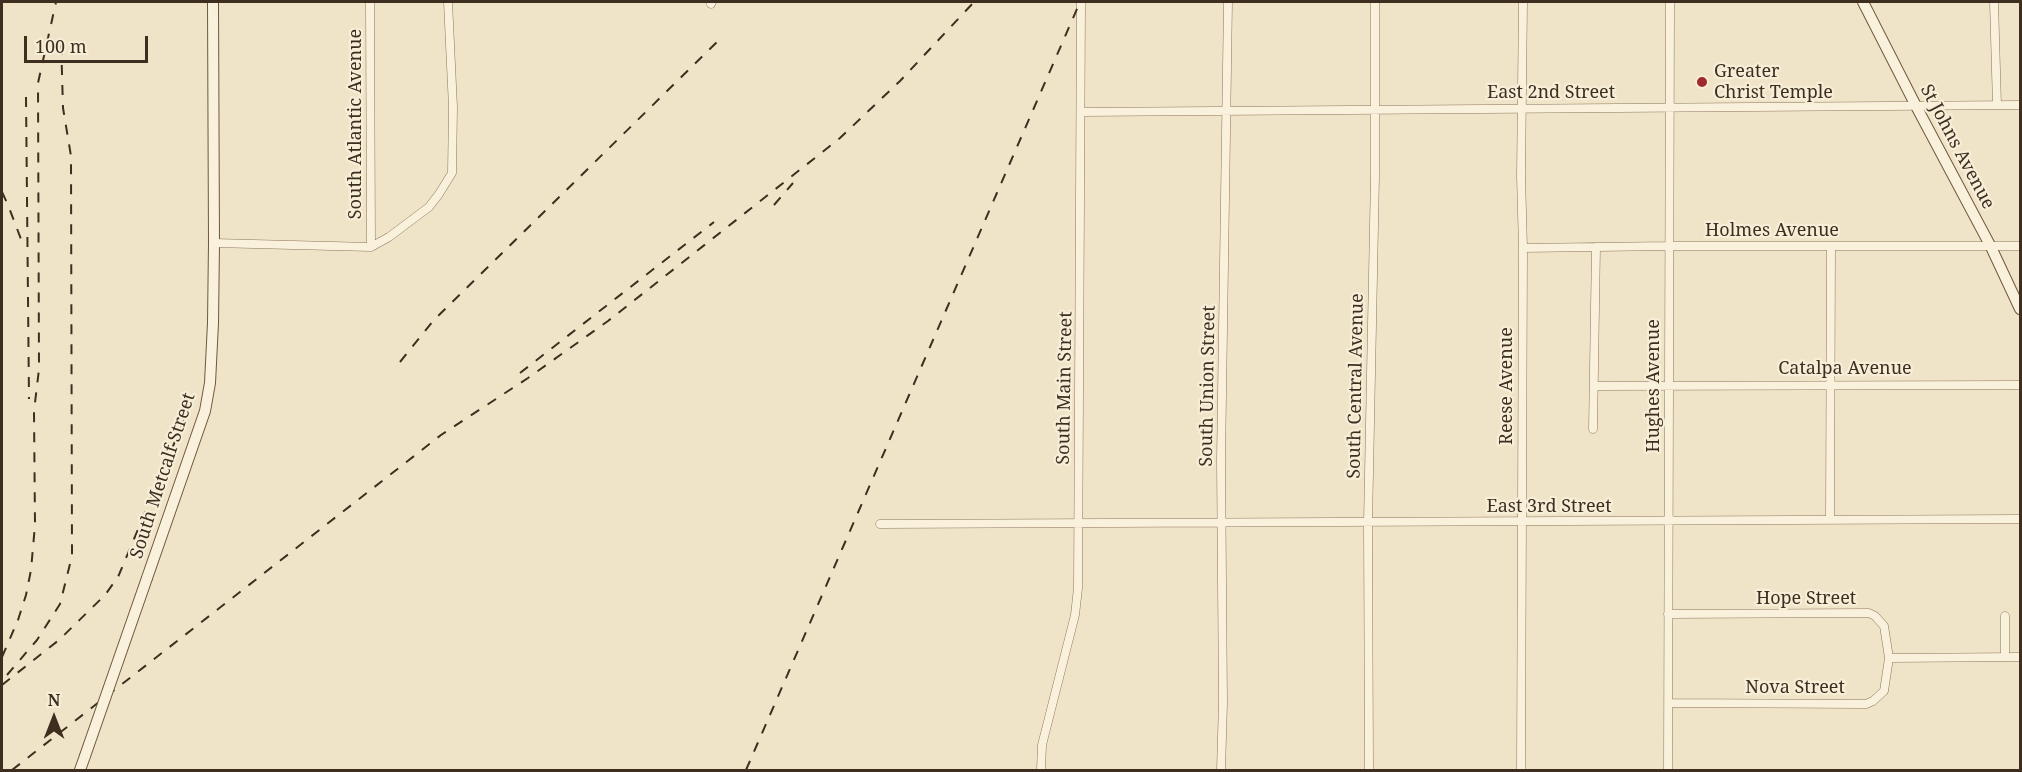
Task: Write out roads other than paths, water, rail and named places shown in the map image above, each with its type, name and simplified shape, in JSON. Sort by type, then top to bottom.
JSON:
[{"type":"main road","name":"South Metcalf Street","points":[[80,771],[205,411],[213,323],[213,2]]},
{"type":"main road","name":"St Johns Avenue","points":[[1863,2],[1991,247],[2020,309]]},
{"type":"street","name":"South Atlantic Avenue","points":[[370,2],[371,247]]},
{"type":"street","points":[[214,243],[371,247],[389,237],[420,213],[439,194],[452,173],[453,136],[448,2]]},
{"type":"street","name":"South Main Street","points":[[1041,771],[1042,745],[1075,615],[1078,588],[1081,2]]},
{"type":"street","name":"South Union Street","points":[[1221,771],[1223,703],[1221,524],[1228,2]]},
{"type":"street","name":"South Central Avenue","points":[[1369,771],[1368,523],[1375,2]]},
{"type":"street","name":"Reese Avenue","points":[[1521,771],[1523,2]]},
{"type":"street","name":"Hughes Avenue","points":[[1668,771],[1670,2]]},
{"type":"street","points":[[1994,2],[1997,105]]},
{"type":"street","name":"East 2nd Street","points":[[1081,112],[2020,105]]},
{"type":"street","points":[[1830,520],[1831,246]]},
{"type":"street","name":"Holmes Avenue","points":[[1522,248],[2020,246]]},
{"type":"street","points":[[1593,429],[1596,247]]},
{"type":"street","name":"Catalpa Avenue","points":[[1594,386],[2020,385]]},
{"type":"street","name":"East 3rd Street","points":[[880,524],[2020,519]]},
{"type":"street","name":"Hope Street","points":[[1668,614],[1869,613],[1875,615],[1884,626],[1889,658]]},
{"type":"street","points":[[2005,616],[2005,657]]},
{"type":"street","points":[[1889,658],[2020,657]]},
{"type":"street","name":"Nova Street","points":[[1669,703],[1866,704],[1884,691],[1889,658]]},
{"type":"railway","points":[[2,657],[26,595],[35,525],[34,411],[39,369],[38,83],[56,2]]},
{"type":"railway","points":[[12,770],[441,435],[528,378],[608,321],[840,138],[900,81],[974,2]]},
{"type":"railway","points":[[746,770],[1080,2]]},
{"type":"railway","points":[[7,675],[37,640],[60,604],[72,556],[71,156],[63,108],[61,39]]},
{"type":"railway","points":[[400,362],[433,321],[718,41]]},
{"type":"railway","points":[[26,97],[29,399]]},
{"type":"railway","points":[[774,205],[793,183]]},
{"type":"railway","points":[[2,192],[24,247]]},
{"type":"railway","points":[[520,373],[714,222]]},
{"type":"railway","points":[[2,685],[59,640],[105,595],[118,577],[187,413]]},
{"type":"place","name":"Greater Christ Temple","points":[[1702,82]]}]
